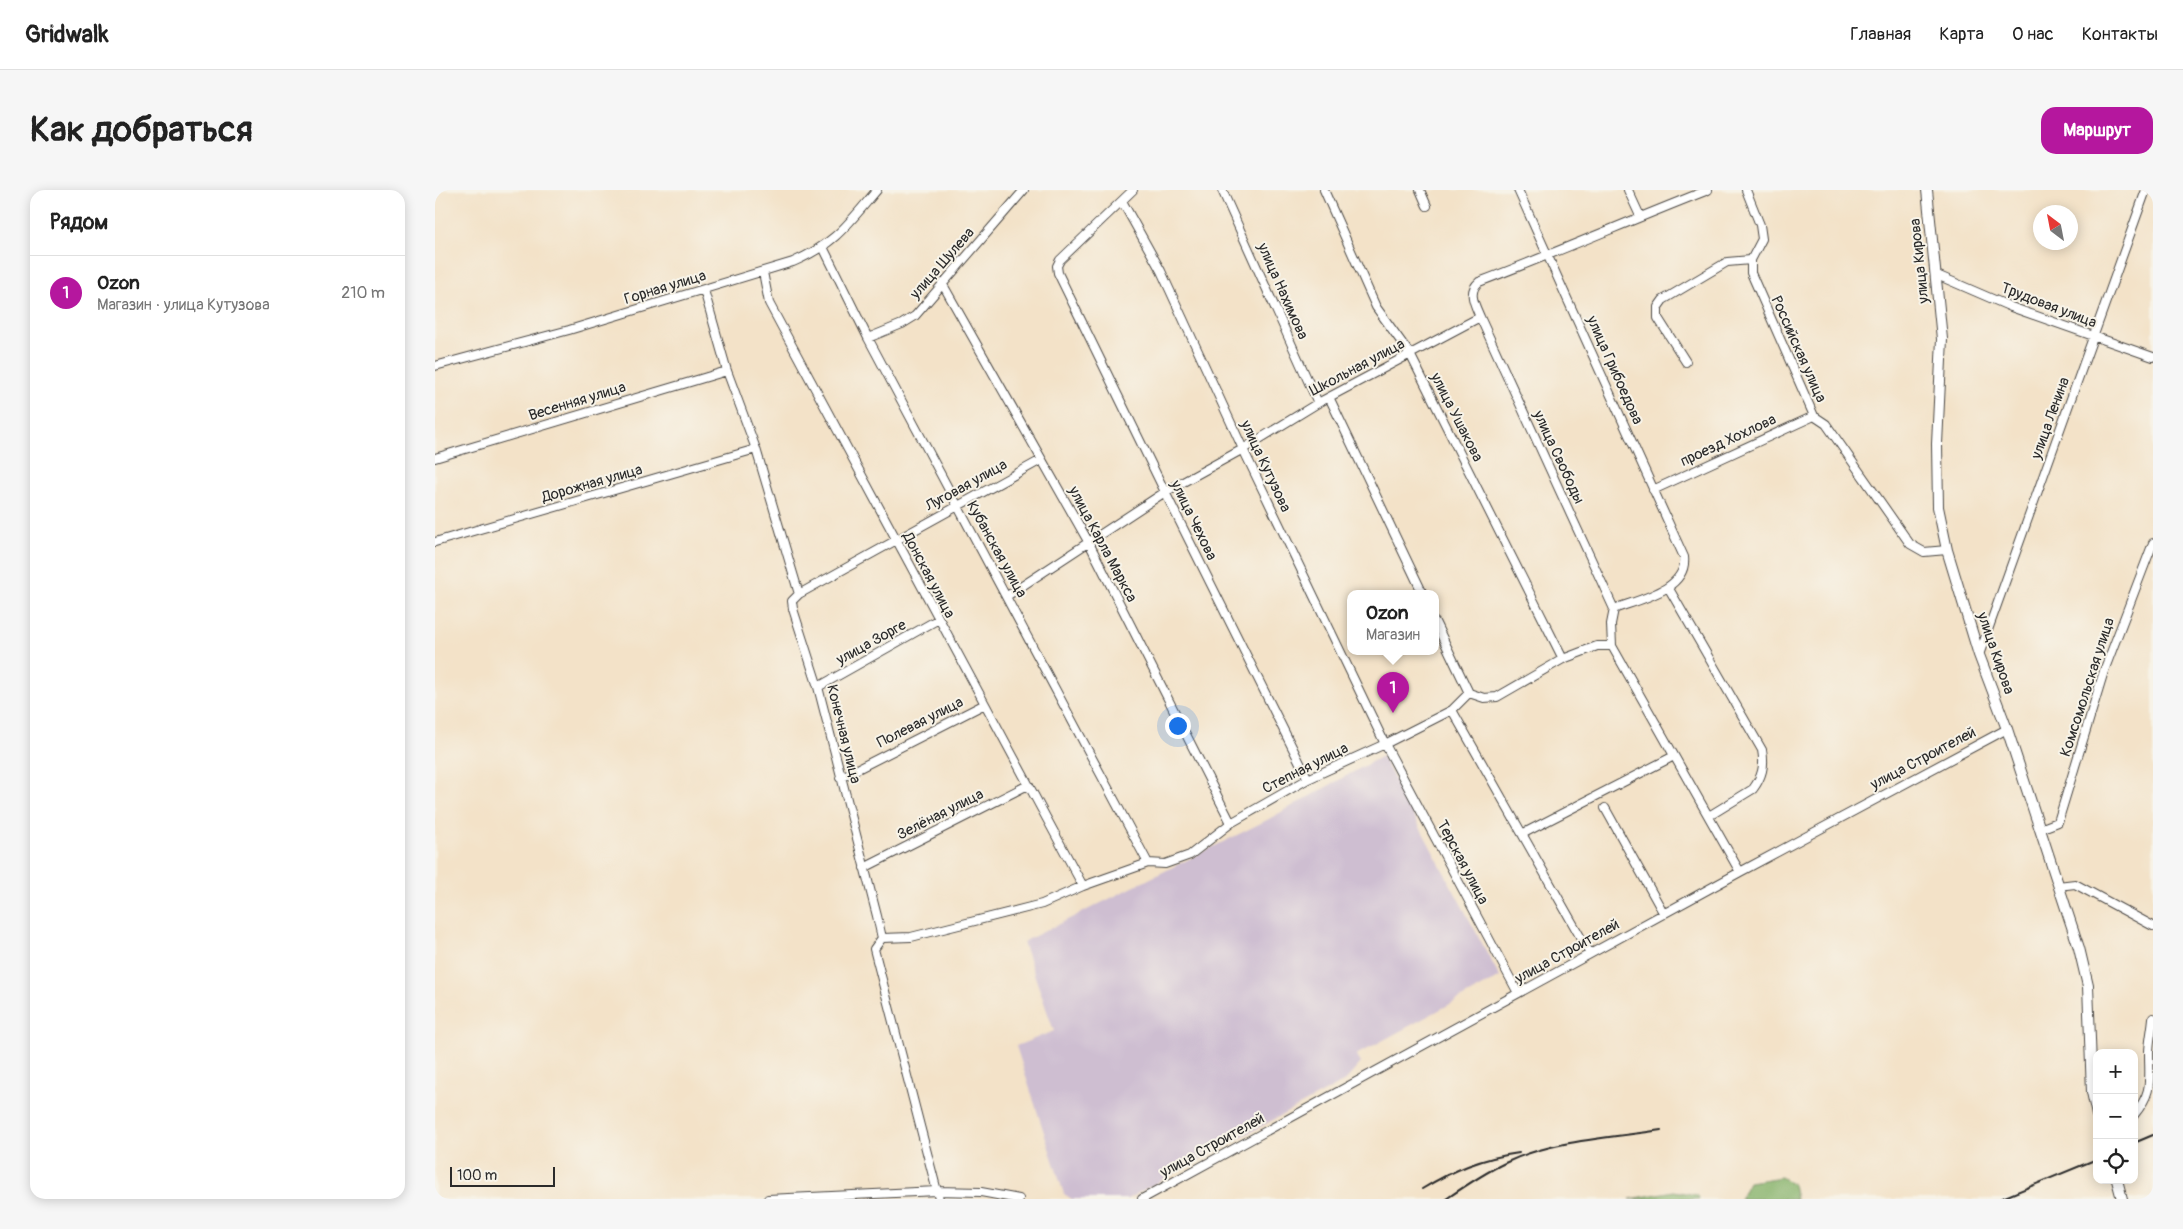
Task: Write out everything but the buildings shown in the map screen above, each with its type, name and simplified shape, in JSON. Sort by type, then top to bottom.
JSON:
[{"type":"main road","name":"улица Кирова","points":[[1927,190],[1942,339],[1937,444],[1937,498],[1947,550],[1979,655],[2007,729],[2079,948],[2088,986],[2093,1097]]},
{"type":"main road","points":[[2118,1184],[2122,1199]]},
{"type":"street","name":"Горная улица","points":[[435,366],[569,330],[793,262],[835,239],[877,190]]},
{"type":"street","name":"улица Шулева","points":[[868,338],[902,324],[915,316],[942,282],[1024,190]]},
{"type":"street","points":[[1122,201],[1133,190]]},
{"type":"street","name":"улица Нахимова","points":[[1222,190],[1318,403]]},
{"type":"street","name":"улица Ушакова","points":[[1324,190],[1376,307],[1410,354],[1563,659]]},
{"type":"street","points":[[1420,190],[1427,206]]},
{"type":"street","name":"улица Грибоедова","points":[[1518,190],[1685,562],[1680,577],[1668,587]]},
{"type":"street","points":[[1627,190],[1640,216]]},
{"type":"street","points":[[1480,317],[1472,295],[1479,282],[1548,256],[1640,216],[1708,190]]},
{"type":"street","points":[[1686,362],[1658,318],[1658,307],[1663,300],[1727,262],[1751,260],[1762,239],[1760,225],[1746,190]]},
{"type":"street","name":"улица Ленина","points":[[1979,655],[2146,190]]},
{"type":"street","name":"улица Чехова","points":[[1122,201],[1060,260],[1057,266],[1059,273],[1165,492],[1308,779]]},
{"type":"street","name":"улица Кутузова","points":[[1122,201],[1161,271],[1243,449],[1385,744]]},
{"type":"street","name":"Кубанская улица","points":[[823,247],[868,338],[1148,863]]},
{"type":"street","name":"Российская улица","points":[[1751,260],[1751,273],[1756,287],[1814,416],[1826,424],[1910,544],[1924,552],[1947,550]]},
{"type":"street","name":"Донская улица","points":[[763,272],[769,303],[937,620],[985,704],[1083,886]]},
{"type":"street","name":"Трудовая улица","points":[[1937,275],[2011,307],[2153,357]]},
{"type":"street","name":"улица Карла Маркса","points":[[942,282],[1089,543],[1231,823]]},
{"type":"street","name":"Конечная улица","points":[[704,290],[727,371],[756,449],[799,594],[792,601],[793,609],[818,687],[882,938],[874,949],[938,1195]]},
{"type":"street","name":"Школьная улица","points":[[1007,596],[1165,492],[1243,449],[1318,403],[1480,317]]},
{"type":"street","name":"улица Свободы","points":[[1480,317],[1614,609]]},
{"type":"street","name":"Весенняя улица","points":[[435,458],[727,371]]},
{"type":"street","points":[[1329,397],[1421,590]]},
{"type":"street","name":"проезд Хохлова","points":[[1653,490],[1814,416]]},
{"type":"street","name":"Дорожная улица","points":[[435,542],[756,449]]},
{"type":"street","name":"Луговая улица","points":[[799,594],[1041,460]]},
{"type":"street","name":"Комсомольская улица","points":[[2040,830],[2058,822],[2105,671],[2153,544]]},
{"type":"street","points":[[1709,816],[1753,789],[1758,782],[1763,767],[1762,750],[1668,587],[1614,609],[1611,624],[1611,646],[1740,872]]},
{"type":"street","name":"улица Зорге","points":[[818,687],[937,620]]},
{"type":"street","points":[[1439,630],[1469,693],[1484,698],[1497,697],[1563,659],[1597,646],[1611,646]]},
{"type":"street","name":"Степная улица","points":[[882,938],[911,937],[1042,904],[1083,886],[1148,863],[1165,864],[1190,855],[1231,823],[1308,779],[1385,744],[1452,710],[1469,693]]},
{"type":"street","name":"Полевая улица","points":[[840,778],[985,704]]},
{"type":"street","points":[[1452,710],[1590,954]]},
{"type":"street","name":"улица Строителей","points":[[1142,1199],[1740,872],[2007,729]]},
{"type":"street","name":"Терская улица","points":[[1385,744],[1518,993]]},
{"type":"street","points":[[1522,834],[1674,756]]},
{"type":"street","name":"Зелёная улица","points":[[864,868],[1027,785]]},
{"type":"street","points":[[1605,808],[1664,914]]},
{"type":"street","points":[[2058,886],[2075,884],[2153,926]]},
{"type":"street","points":[[2138,1111],[2146,1103],[2150,1086],[2149,1052],[2153,1018]]},
{"type":"street","points":[[768,1199],[938,1195],[981,1192],[1019,1199]]},
{"type":"shaded area","points":[[1382,756],[1500,977],[1356,1055],[1361,1063],[1345,1081],[1127,1199],[1072,1199],[1064,1194],[1016,1046],[1054,1031],[1023,942],[1267,820]]},
{"type":"green space","points":[[1781,1177],[1793,1184],[1796,1199],[1740,1199],[1749,1182]]},
{"type":"green space","points":[[1674,1191],[1697,1195],[1700,1199],[1630,1199]]},
{"type":"railway","points":[[1446,1199],[1490,1171],[1523,1155],[1581,1141],[1661,1130]]},
{"type":"railway","points":[[2138,1141],[2153,1135]]},
{"type":"railway","points":[[1422,1189],[1468,1166],[1493,1158],[1519,1153]]},
{"type":"railway","points":[[2000,1199],[2093,1161]]},
{"type":"place","name":"Ozon","points":[[1393,713]]}]
